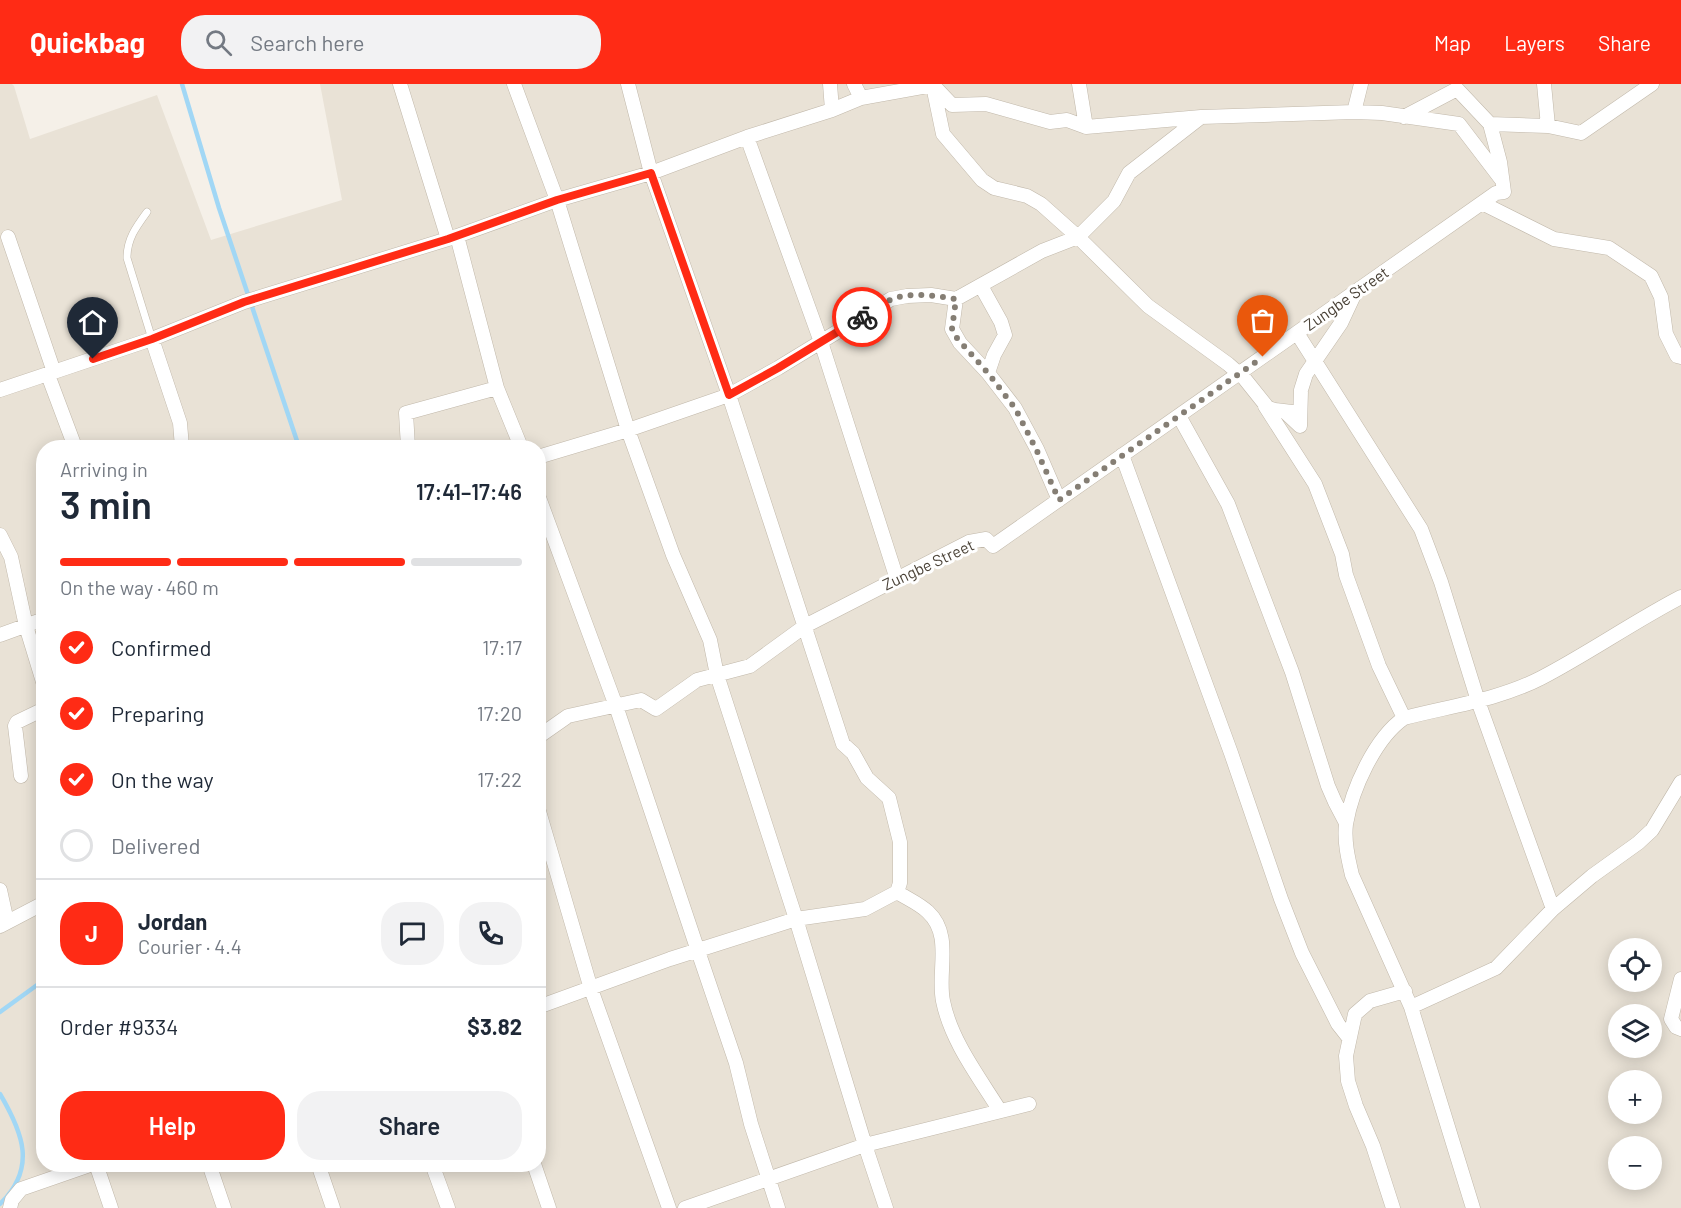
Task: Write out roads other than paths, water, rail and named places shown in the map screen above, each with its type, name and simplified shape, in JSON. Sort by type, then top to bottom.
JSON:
[{"type":"street","points":[[400,84],[452,237],[497,388],[518,440]]},
{"type":"street","points":[[514,84],[557,200],[628,430],[673,555],[710,640],[717,675],[886,1208]]},
{"type":"street","points":[[546,1004],[670,959],[796,919],[865,909],[897,892],[900,883],[900,842],[889,798],[867,778],[853,753],[843,744],[729,395],[651,173],[628,84]]},
{"type":"street","points":[[830,84],[832,110]]},
{"type":"street","points":[[854,84],[861,98]]},
{"type":"street","points":[[1079,84],[1086,127]]},
{"type":"street","points":[[1354,112],[1361,84]]},
{"type":"street","points":[[1544,84],[1548,126]]},
{"type":"street","points":[[1490,124],[1548,126],[1581,134],[1652,84]]},
{"type":"street","points":[[0,390],[152,339],[244,302],[452,237],[557,200],[651,173],[861,98],[933,85]]},
{"type":"street","points":[[933,85],[952,105],[986,104],[1050,122],[1067,120],[1086,127],[1201,117],[1354,112],[1382,113],[1459,123],[1501,179]]},
{"type":"street","points":[[933,85],[943,134],[982,180],[994,188],[1033,199],[1078,237],[1148,306],[1244,378],[1268,408],[1300,413]]},
{"type":"street","points":[[1404,117],[1457,89],[1490,124],[1500,162],[1501,179]]},
{"type":"street","points":[[546,455],[628,430],[729,395],[891,299],[931,295],[956,299],[1042,251],[1078,237],[1114,201],[1129,173],[1201,117]]},
{"type":"street","points":[[747,137],[821,342],[895,573]]},
{"type":"street","name":"Zungbe Street","points":[[546,731],[568,716],[641,700],[656,709],[698,680],[750,666],[805,626],[969,542],[986,539],[993,546],[1496,193],[1504,192],[1501,179]]},
{"type":"street","points":[[1242,371],[1300,426],[1301,390],[1306,374],[1341,323],[1358,283],[1403,248],[1426,234],[1438,232],[1454,235],[1476,207],[1554,239],[1609,248],[1651,276],[1661,297],[1666,334],[1677,356],[1681,357]]},
{"type":"street","points":[[8,237],[73,440]]},
{"type":"street","points":[[981,286],[1002,322],[1005,335],[994,355],[988,373]]},
{"type":"street","points":[[956,299],[952,329],[960,343],[988,373],[1015,408],[1059,500]]},
{"type":"street","points":[[1297,333],[1421,529],[1441,582],[1478,700],[1553,909]]},
{"type":"street","points":[[152,339],[180,423],[181,440]]},
{"type":"street","points":[[1242,371],[1315,484],[1342,554],[1346,574],[1379,666],[1404,718]]},
{"type":"street","points":[[408,440],[406,413],[497,388]]},
{"type":"street","points":[[1179,416],[1228,504],[1292,672],[1328,786],[1346,823]]},
{"type":"street","points":[[1122,455],[1232,753],[1281,900],[1302,953],[1338,1024],[1349,1038]]},
{"type":"street","points":[[546,517],[616,706],[736,1063],[751,1124],[778,1208]]},
{"type":"street","points":[[0,535],[11,557],[26,626],[36,659]]},
{"type":"street","points":[[1473,1208],[1412,1006],[1352,875],[1347,857],[1346,823],[1356,790],[1368,763],[1387,733],[1404,718],[1494,697],[1540,679],[1681,597]]},
{"type":"street","points":[[0,635],[36,622]]},
{"type":"street","points":[[21,776],[15,726],[17,722],[36,713]]},
{"type":"street","points":[[1412,1006],[1496,968],[1553,909],[1652,830],[1681,782]]},
{"type":"street","points":[[546,835],[591,989],[669,1208]]},
{"type":"street","points":[[0,890],[4,924],[36,907]]},
{"type":"street","points":[[897,892],[929,912],[940,932],[943,953],[943,1000],[955,1038],[1000,1112]]},
{"type":"street","points":[[1681,979],[1671,1018],[1676,1027],[1681,1029]]},
{"type":"street","points":[[1393,1208],[1373,1146],[1348,1082],[1346,1056],[1355,1014],[1370,1001],[1405,991]]},
{"type":"street","points":[[685,1208],[865,1145],[1029,1104]]},
{"type":"street","points":[[10,1208],[12,1200],[21,1189],[71,1172]]},
{"type":"street","points":[[98,1172],[111,1208]]},
{"type":"street","points":[[212,1172],[224,1208]]},
{"type":"street","points":[[321,1172],[333,1208]]},
{"type":"street","points":[[435,1172],[448,1208]]},
{"type":"street","points":[[537,1172],[549,1208]]},
{"type":"lane","points":[[147,212],[127,244],[128,258],[152,339]]},
{"type":"waterway","points":[[182,84],[219,208],[297,440]]},
{"type":"waterway","points":[[0,1012],[36,986]]},
{"type":"waterway","points":[[0,1094],[15,1123],[22,1150],[19,1177],[12,1191],[0,1204]]}]
